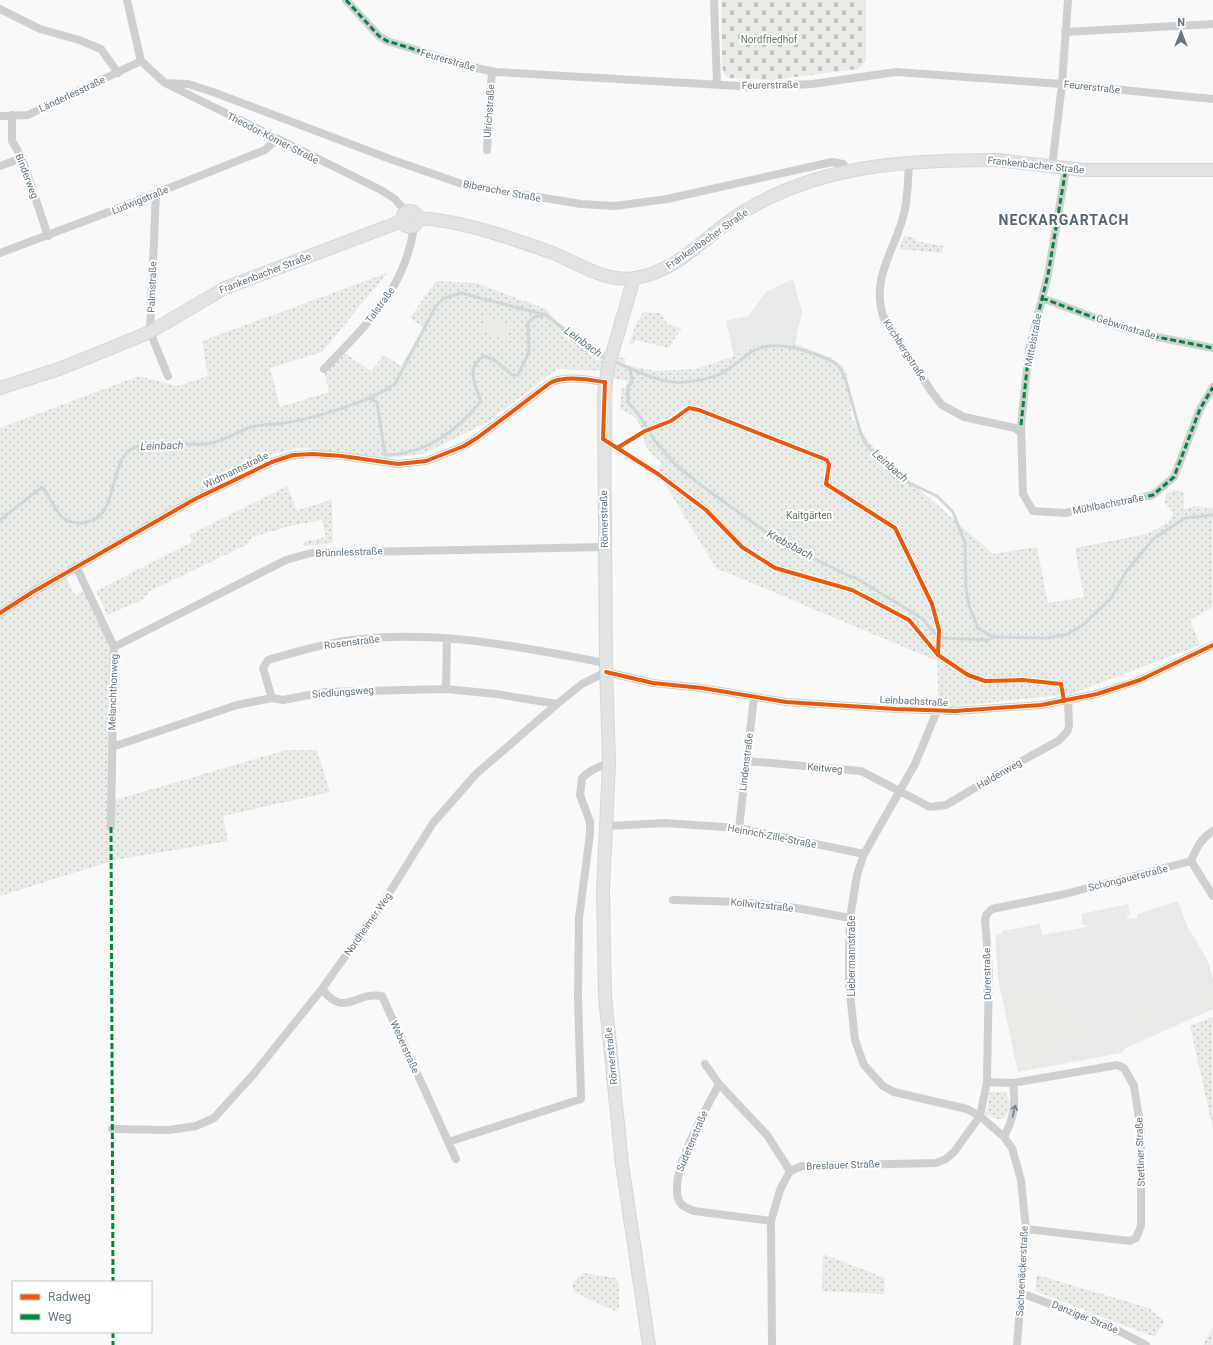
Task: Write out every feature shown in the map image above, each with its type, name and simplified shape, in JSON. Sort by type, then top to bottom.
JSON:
[{"type":"main road","name":"Frankenbacher Straße","points":[[0,388],[62,368],[150,332],[225,288],[404,217],[404,226],[409,228],[416,223],[439,220],[466,226],[552,253],[611,277],[634,278],[662,270],[687,254],[742,213],[770,197],[794,186],[847,170],[909,162],[997,160],[1052,167],[1109,171],[1213,170]]},
{"type":"main road","name":"Römerstraße","points":[[634,278],[605,382],[603,439],[604,547],[609,764],[603,890],[605,996],[622,1164],[649,1345]]},
{"type":"street","points":[[127,0],[141,61]]},
{"type":"street","name":"Feurerstraße","points":[[346,0],[379,36],[387,41],[472,67],[492,71],[580,78],[757,87],[812,84],[896,72],[1062,84],[1213,99]]},
{"type":"street","points":[[714,0],[717,84]]},
{"type":"street","points":[[1052,167],[1062,84],[1068,0]]},
{"type":"street","points":[[0,9],[40,29],[79,40],[101,49],[118,73]]},
{"type":"street","points":[[1065,32],[1213,24]]},
{"type":"street","name":"Länderlesstraße","points":[[0,116],[28,115],[141,61]]},
{"type":"street","name":"Theodor-Körner-Straße","points":[[141,61],[165,83],[276,140],[380,190],[395,199],[404,217]]},
{"type":"street","name":"Ulrichstraße","points":[[487,150],[492,71]]},
{"type":"street","name":"Biberacher Straße","points":[[165,83],[188,84],[214,92],[390,159],[465,185],[581,204],[615,206],[667,199],[832,162],[843,164],[847,170]]},
{"type":"street","name":"Binderweg","points":[[12,116],[12,141],[22,158],[48,236]]},
{"type":"street","name":"Ludwigstraße","points":[[0,253],[156,194],[264,150],[276,140]]},
{"type":"street","points":[[0,166],[22,158]]},
{"type":"street","name":"Kirchbergstraße","points":[[909,162],[905,209],[899,232],[882,272],[879,304],[883,316],[931,391],[942,405],[964,417],[1015,428],[1021,433]]},
{"type":"street","name":"Mittelstraße","points":[[1033,511],[1023,494],[1021,433],[1029,350],[1048,275],[1066,168]]},
{"type":"street","name":"Palmstraße","points":[[156,194],[150,332],[168,376]]},
{"type":"street","name":"Talstraße","points":[[324,369],[366,325],[392,291],[406,264],[416,223]]},
{"type":"street","name":"Gebwinstraße","points":[[1042,298],[1119,327],[1158,337],[1213,348]]},
{"type":"street","name":"Widmannstraße","points":[[0,613],[76,566],[195,499],[272,462],[292,455],[313,454],[342,456],[398,464],[426,461],[464,446],[478,438],[550,383],[558,379],[605,382]]},
{"type":"street","name":"Mühlbachstraße","points":[[1033,511],[1065,513],[1153,495],[1174,477],[1200,409],[1213,387]]},
{"type":"street","name":"Brünnlesstraße","points":[[114,647],[286,560],[311,553],[604,547]]},
{"type":"street","name":"Melanchthonweg","points":[[76,566],[114,647],[111,827]]},
{"type":"street","name":"Rosenstraße","points":[[272,698],[263,668],[268,660],[344,641],[378,638],[447,639],[499,643],[606,668]]},
{"type":"street","points":[[446,689],[447,639]]},
{"type":"street","name":"Leinbachstraße","points":[[606,668],[653,683],[702,688],[786,702],[937,711],[1041,705],[1097,694],[1140,680],[1213,645]]},
{"type":"street","name":"Nordheimer Weg","points":[[112,1129],[169,1130],[196,1126],[214,1118],[252,1076],[322,989],[383,903],[433,823],[476,774],[557,704],[582,684],[606,668]]},
{"type":"street","name":"Siedlungsweg","points":[[112,747],[230,707],[272,698],[283,700],[324,692],[446,689],[496,694],[557,704]]},
{"type":"street","name":"Lindenstraße","points":[[738,828],[754,697]]},
{"type":"street","name":"Haldenweg","points":[[899,790],[930,807],[946,805],[1000,772],[1058,741],[1067,732],[1069,726],[1068,700]]},
{"type":"street","name":"Liebermannstraße","points":[[937,711],[915,764],[864,854],[857,875],[850,918],[849,957],[855,1040],[864,1065],[883,1086],[894,1092],[966,1109],[980,1116],[1001,1134]]},
{"type":"street","name":"Keitweg","points":[[747,761],[861,772],[899,790]]},
{"type":"street","points":[[448,1142],[581,1099],[578,995],[579,918],[590,822],[580,795],[582,778],[589,771],[598,766],[609,764]]},
{"type":"street","name":"Heinrich-Zille-Straße","points":[[607,826],[664,823],[738,828],[864,854]]},
{"type":"street","points":[[1213,831],[1206,835],[1196,849],[1191,861],[1213,896]]},
{"type":"street","name":"Schongauerstraße","points":[[1065,894],[1191,861]]},
{"type":"street","name":"Dürerstraße","points":[[980,1116],[987,1082],[989,969],[985,921],[986,915],[992,909],[1065,894]]},
{"type":"street","name":"Kollwitzstraße","points":[[673,900],[742,902],[796,908],[850,918]]},
{"type":"street","name":"Weberstraße","points":[[322,989],[331,1000],[343,1004],[373,994],[382,996],[456,1159]]},
{"type":"street","points":[[706,1064],[719,1084],[767,1135],[790,1171],[780,1190],[771,1221],[772,1345]]},
{"type":"street","name":"Stettiner Straße","points":[[987,1082],[1013,1083],[1117,1065],[1124,1068],[1134,1086],[1141,1131],[1141,1220],[1136,1238],[1130,1241],[1026,1229]]},
{"type":"street","points":[[1001,1134],[1010,1123],[1016,1104],[1013,1083]]},
{"type":"street","name":"Sudetenstraße","points":[[719,1084],[680,1166],[676,1184],[678,1199],[682,1205],[694,1211],[771,1221]]},
{"type":"street","name":"Breslauer Straße","points":[[790,1171],[802,1166],[936,1163],[946,1159],[954,1152],[980,1116]]},
{"type":"street","name":"Sachsenäckerstraße","points":[[1001,1134],[1012,1148],[1021,1175],[1026,1229],[1017,1345]]},
{"type":"street","name":"Danziger Straße","points":[[1022,1293],[1111,1326],[1146,1345]]},
{"type":"shaded area","points":[[793,279],[802,311],[795,344],[763,343],[745,349],[734,356],[726,321],[748,316],[766,292]]},
{"type":"shaded area","points":[[1178,901],[1187,926],[1207,959],[1213,979],[1213,1009],[1126,1048],[1121,1053],[1018,1072],[998,979],[995,936],[1002,934],[1002,931],[1040,924],[1042,935],[1087,927],[1087,925],[1083,925],[1081,914],[1128,904],[1130,915],[1127,919],[1137,918],[1137,914]]},
{"type":"green space","name":"Nordfriedhof","points":[[721,0],[866,0],[866,61],[858,69],[771,80],[729,78],[724,74],[722,67]]},
{"type":"green space","points":[[904,236],[914,238],[917,241],[943,246],[942,253],[899,249]]},
{"type":"green space","name":"Kaitgärten","points":[[387,273],[322,352],[270,368],[280,407],[329,392],[324,371],[344,353],[371,371],[384,355],[401,366],[424,327],[410,318],[436,281],[476,283],[546,309],[559,324],[596,349],[626,359],[624,365],[656,371],[696,369],[734,356],[745,349],[763,343],[795,344],[831,358],[843,367],[847,375],[852,419],[878,453],[993,554],[1037,547],[1048,603],[1084,597],[1075,548],[1147,534],[1169,522],[1173,514],[1164,501],[1167,493],[1175,490],[1184,492],[1184,509],[1196,506],[1213,508],[1213,607],[1190,620],[1200,645],[1071,694],[939,708],[937,661],[716,568],[663,481],[610,449],[612,371],[557,369],[488,422],[423,454],[388,458],[299,448],[267,455],[73,563],[76,570],[65,576],[75,595],[86,590],[112,647],[108,802],[286,750],[317,750],[330,792],[223,816],[228,841],[115,860],[0,896],[0,428],[139,376],[177,386],[208,376],[202,341]],"holes":[[[613,378],[628,381],[626,388],[622,388],[620,409],[629,413],[638,422],[649,451],[661,462],[657,476],[613,449]]]},
{"type":"green space","points":[[643,312],[661,313],[668,325],[682,328],[669,348],[635,340],[634,345],[630,344],[634,328]]},
{"type":"green space","points":[[485,317],[511,326],[506,340],[480,330]]},
{"type":"green space","points":[[287,486],[297,510],[332,500],[333,543],[304,546],[303,542],[326,537],[322,520],[290,526],[252,537],[246,545],[150,591],[142,600],[107,615],[96,591],[192,542],[189,535]]},
{"type":"green space","points":[[1045,983],[1055,1031],[1213,994],[1213,1004],[1057,1040],[1058,1047],[1115,1036],[1117,1043],[1060,1055],[1061,1061],[1019,1069],[1004,991]]},
{"type":"green space","points":[[1068,998],[1073,1025],[1057,1028],[1053,1001]]},
{"type":"green space","points":[[1213,1017],[1213,1129],[1190,1026]]},
{"type":"green space","points":[[990,1092],[1005,1092],[1009,1104],[1006,1117],[998,1120],[986,1114]]},
{"type":"green space","points":[[823,1254],[885,1278],[884,1294],[822,1291]]},
{"type":"green space","points":[[585,1273],[615,1278],[619,1284],[619,1308],[614,1311],[574,1292],[572,1285],[579,1276]]},
{"type":"green space","points":[[1037,1275],[1149,1308],[1164,1321],[1155,1337],[1035,1291]]},
{"type":"green space","points":[[1213,1327],[1213,1345],[1203,1345]]},
{"type":"waterway","name":"Leinbach","points":[[0,520],[42,487],[48,494],[56,510],[64,519],[79,523],[95,520],[103,512],[109,500],[121,462],[127,453],[136,447],[153,444],[212,443],[223,440],[251,427],[297,421],[326,413],[357,403],[384,391],[395,384],[436,306],[444,298],[461,293],[546,315],[598,355],[608,359]]},
{"type":"waterway","name":"Leinbach","points":[[368,398],[377,402],[385,455],[413,451],[426,446],[451,431],[462,422],[481,401],[473,376],[473,371],[478,360],[484,356],[496,361],[512,375],[518,375],[529,352],[528,323],[534,317],[545,315]]},
{"type":"waterway","name":"Leinbach","points":[[613,361],[648,376],[677,382],[706,379],[723,373],[753,351],[762,347],[783,346],[794,348],[817,355],[835,363],[840,368],[844,376],[858,425],[866,444],[883,461],[903,475],[901,479],[937,496],[953,512],[965,543],[966,589],[969,606],[978,628],[993,637],[1048,638],[1068,634],[1083,625],[1111,598],[1126,572],[1153,539],[1185,518],[1213,515]]},
{"type":"waterway","name":"Krebsbach","points":[[630,368],[632,382],[628,386],[628,402],[639,415],[655,441],[676,465],[702,486],[777,540],[849,576],[856,578],[923,619],[934,633],[943,638],[988,640],[993,637]]},
{"type":"marked path","points":[[346,0],[379,36],[387,41],[472,67]]},
{"type":"marked path","points":[[1021,425],[1029,350],[1048,275],[1066,168]]},
{"type":"marked path","points":[[1042,298],[1119,327],[1157,337],[1213,348]]},
{"type":"marked path","points":[[1113,503],[1153,495],[1174,477],[1200,409],[1213,387]]},
{"type":"marked path","points":[[111,827],[113,1281]]},
{"type":"marked path","points":[[113,1333],[113,1345]]},
{"type":"cycle path","points":[[0,613],[31,593],[195,499],[272,462],[293,455],[313,454],[342,456],[398,464],[426,461],[464,446],[477,438],[550,383],[563,379],[584,379],[605,382],[603,439],[658,474],[706,510],[742,547],[775,568],[852,590],[909,620],[938,655],[968,675],[985,681],[1023,680],[1061,684],[1064,701]]},
{"type":"cycle path","points":[[617,448],[645,431],[671,421],[689,408],[699,410],[827,460],[829,465],[826,484],[895,528],[932,604],[939,630],[938,655]]},
{"type":"cycle path","points":[[606,672],[653,683],[702,688],[786,702],[955,711],[1041,705],[1097,694],[1140,680],[1213,645]]},
{"type":"district","name":"NECKARGARTACH","points":[[1064,220]]}]
